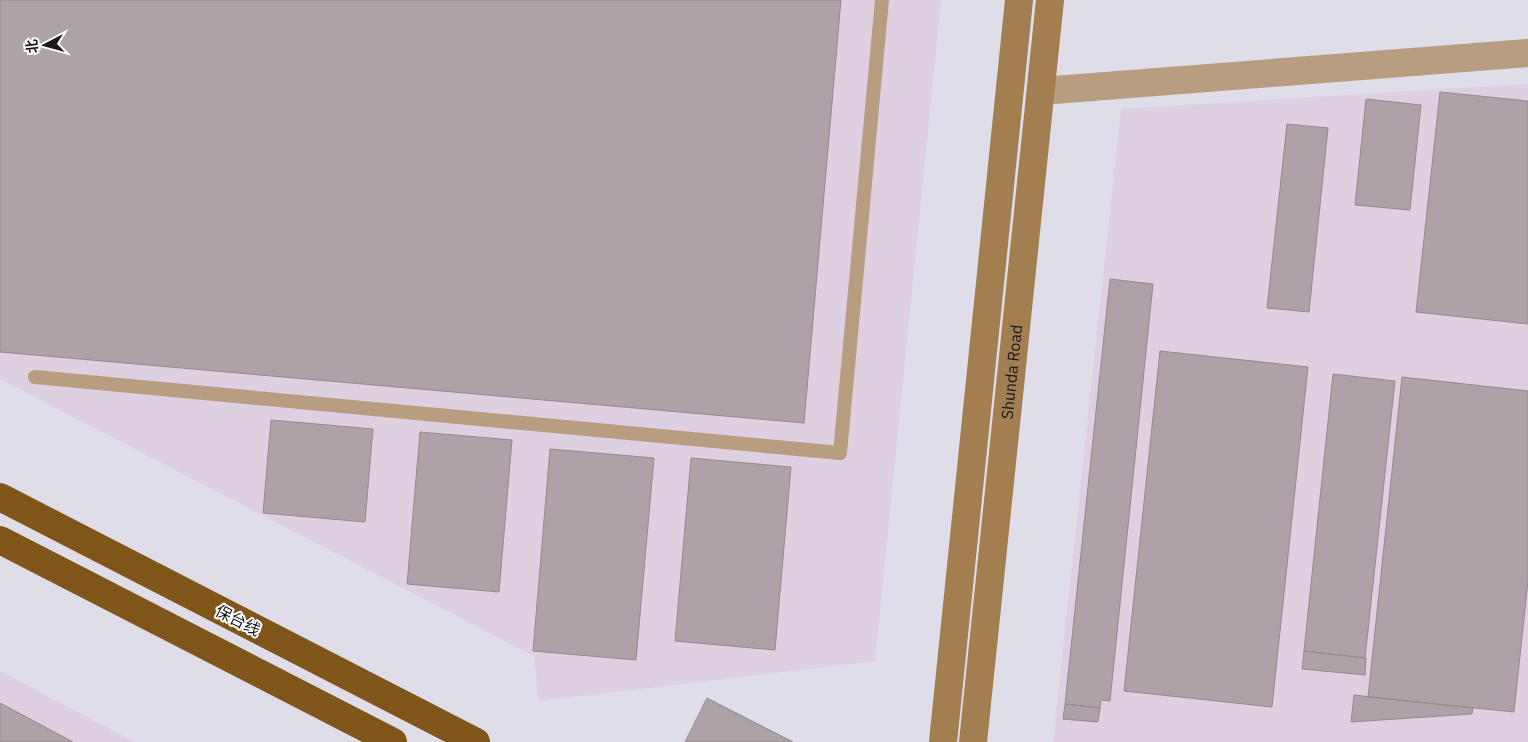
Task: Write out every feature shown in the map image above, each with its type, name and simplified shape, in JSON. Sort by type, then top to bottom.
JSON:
[{"type":"highway","name":"保台线","points":[[0,497],[476,742]]},
{"type":"highway","points":[[0,540],[393,742]]},
{"type":"main road","name":"Shunda Road","points":[[943,742],[1019,0]]},
{"type":"main road","name":"Shunda Road","points":[[973,742],[1050,0]]},
{"type":"street","points":[[1041,91],[1528,53]]},
{"type":"lane","points":[[35,377],[840,453],[882,0]]},
{"type":"shaded area","points":[[0,0],[941,0],[875,661],[539,701],[534,656],[0,379]]},
{"type":"shaded area","points":[[1528,84],[1528,742],[1053,742],[1121,109]]},
{"type":"shaded area","points":[[0,671],[134,742],[0,742]]},
{"type":"building","points":[[0,0],[841,0],[804,423],[0,352]]},
{"type":"building","points":[[1440,92],[1528,101],[1528,324],[1416,312]]},
{"type":"building","points":[[1366,99],[1421,105],[1410,210],[1355,205]]},
{"type":"building","points":[[1287,124],[1328,128],[1309,312],[1267,308]]},
{"type":"building","points":[[1110,279],[1153,284],[1110,701],[1101,700],[1100,708],[1065,704]]},
{"type":"building","points":[[1160,351],[1308,367],[1272,707],[1124,691]]},
{"type":"building","points":[[1333,374],[1395,381],[1365,658],[1304,651]]},
{"type":"building","points":[[1402,377],[1528,391],[1528,581],[1514,712],[1368,697]]},
{"type":"building","points":[[271,420],[373,429],[365,522],[263,513]]},
{"type":"building","points":[[420,432],[512,440],[499,592],[407,584]]},
{"type":"building","points":[[550,449],[654,458],[636,660],[533,651]]},
{"type":"building","points":[[691,458],[791,467],[775,650],[675,641]]},
{"type":"building","points":[[1304,651],[1366,658],[1365,675],[1302,669]]},
{"type":"building","points":[[1354,695],[1473,708],[1472,714],[1351,722]]},
{"type":"building","points":[[707,698],[793,742],[685,742]]},
{"type":"building","points":[[0,703],[73,742],[0,742]]},
{"type":"building","points":[[1065,704],[1100,708],[1098,722],[1063,719]]}]
